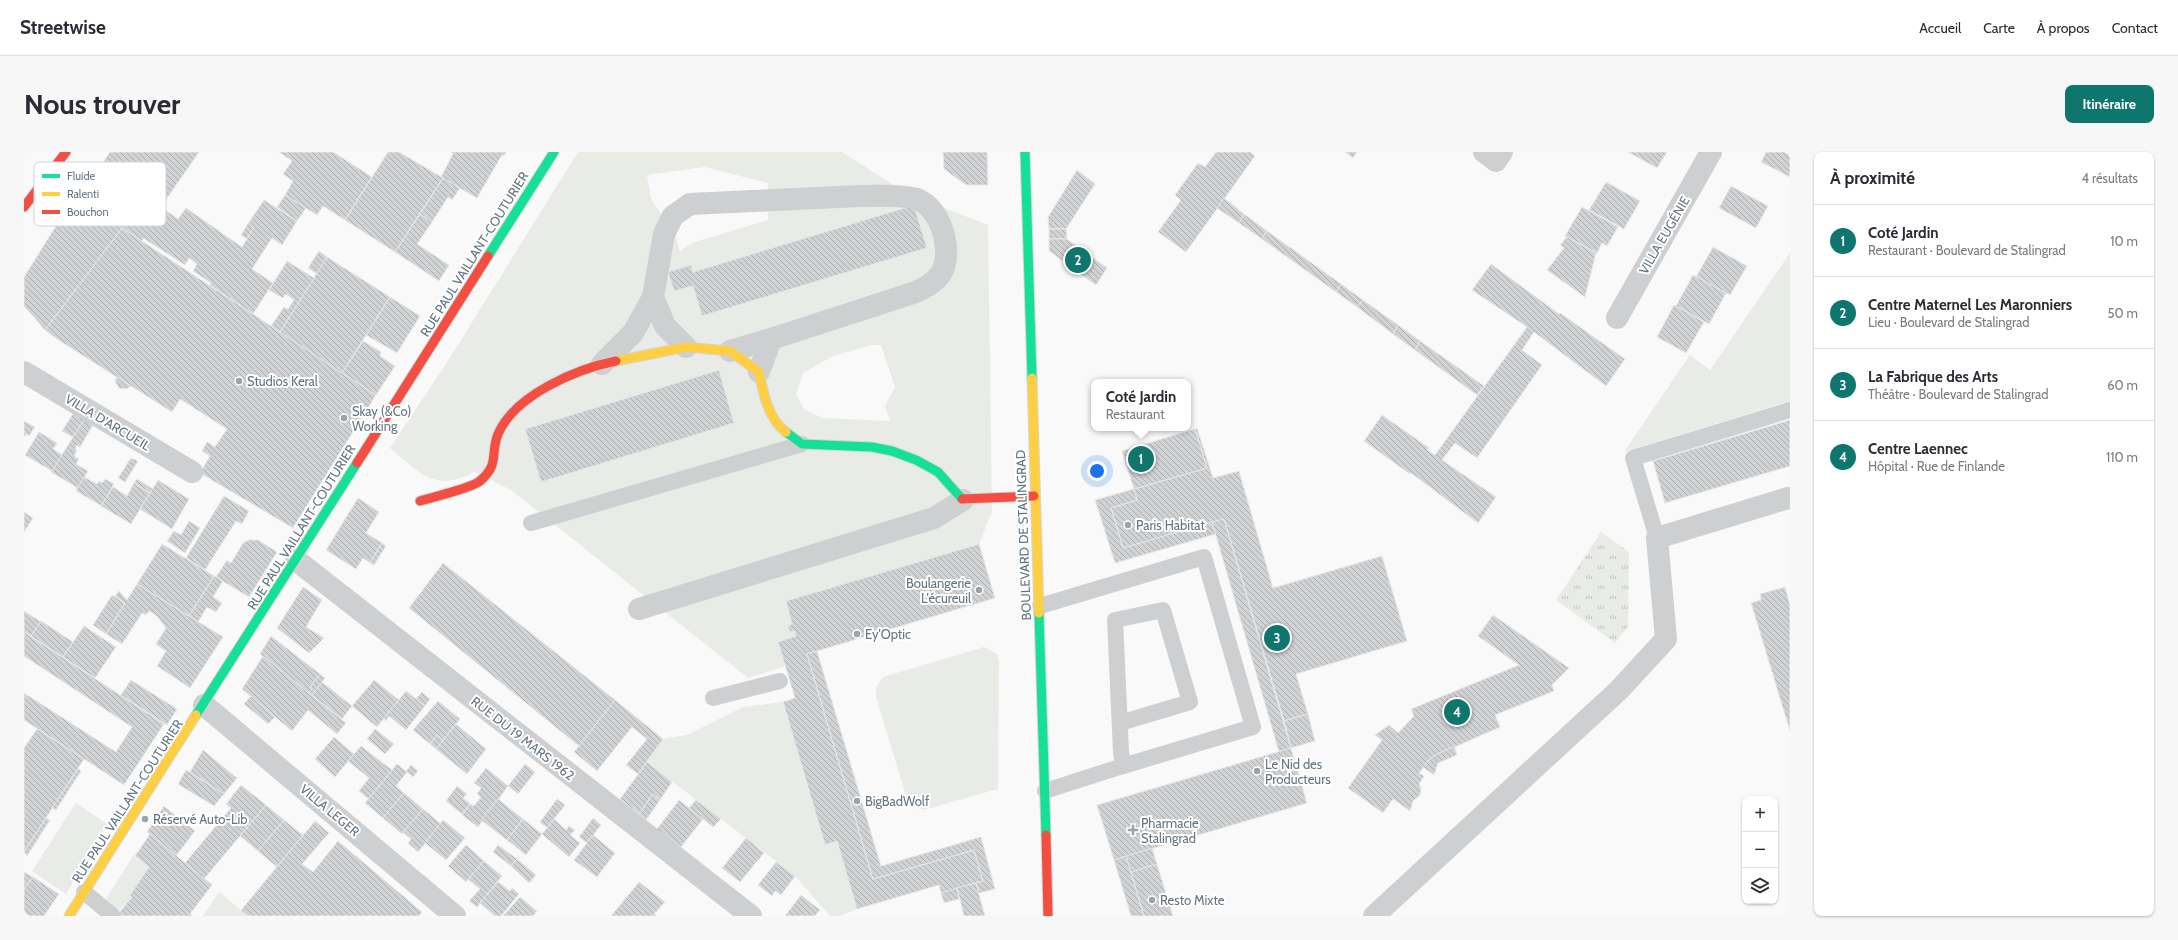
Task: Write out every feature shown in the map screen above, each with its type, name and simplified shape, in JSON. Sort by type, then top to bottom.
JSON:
[{"type":"street","points":[[58,162],[66,152]]},
{"type":"street","name":"RUE PAUL VAILLANT-COUTURIER","points":[[69,916],[554,152]]},
{"type":"street","name":"BOULEVARD DE STALINGRAD","points":[[1025,152],[1034,496],[1040,606],[1048,916]]},
{"type":"street","points":[[1484,152],[1496,161],[1502,152]]},
{"type":"street","name":"VILLA EUGÉNIE","points":[[1617,318],[1711,152]]},
{"type":"street","points":[[24,207],[34,194]]},
{"type":"street","points":[[420,501],[479,482],[492,469],[498,435],[511,413],[542,390],[568,377],[602,364],[686,347],[730,350],[771,339],[916,292],[932,284],[942,273],[948,258],[946,239],[938,221],[928,205],[916,199],[869,196],[690,204],[673,216],[664,234],[654,297],[633,333],[602,364]]},
{"type":"street","points":[[654,297],[665,326],[686,347]]},
{"type":"street","points":[[771,339],[759,372],[763,392],[771,414],[781,430],[802,444],[872,447],[892,451],[916,460],[938,472],[963,500]]},
{"type":"street","points":[[730,350],[759,372]]},
{"type":"street","name":"VILLA D'ARCUEIL","points":[[24,372],[192,472]]},
{"type":"street","points":[[639,609],[934,518],[963,500],[1034,496]]},
{"type":"street","points":[[1374,916],[1619,690],[1666,639],[1657,538],[1789,500]]},
{"type":"street","name":"RUE DU 19 MARS 1962","points":[[296,560],[751,916]]},
{"type":"street","name":"VILLA LEGER","points":[[204,705],[455,916]]},
{"type":"lane","points":[[1657,538],[1633,458],[1790,410]]},
{"type":"lane","points":[[531,523],[802,444]]},
{"type":"lane","points":[[1040,606],[1204,557],[1253,727],[1045,791]]},
{"type":"lane","points":[[1120,723],[1190,702],[1164,610],[1115,620],[1120,723],[1123,766]]},
{"type":"lane","points":[[713,698],[780,681]]},
{"type":"lane","points":[[84,892],[113,916]]},
{"type":"green space","points":[[578,152],[842,152],[906,193],[988,225],[992,512],[979,544],[786,601],[792,624],[788,626],[790,632],[794,631],[796,636],[786,666],[748,678],[511,490],[474,472],[449,481],[429,477],[419,472],[390,448],[446,364]],"holes":[[[705,167],[768,183],[768,220],[692,243],[680,251],[675,234],[651,199],[647,175]],[[872,345],[881,345],[895,387],[885,406],[890,421],[822,418],[804,409],[796,395],[803,373],[833,356]]]},
{"type":"green space","points":[[1790,253],[1790,401],[1624,452],[1690,355],[1710,370]]},
{"type":"green space","points":[[1601,532],[1629,552],[1628,627],[1615,643],[1556,600]]},
{"type":"green space","points":[[984,647],[997,654],[999,661],[998,789],[923,810],[912,805],[907,799],[876,697],[876,688],[883,677]]},
{"type":"green space","points":[[783,702],[824,844],[837,841],[857,909],[840,916],[830,916],[795,876],[647,762],[663,739],[687,735],[743,707]]},
{"type":"green space","points":[[76,803],[107,824],[66,894],[32,871]]},
{"type":"green space","points":[[133,856],[149,867],[130,895],[132,897],[118,911],[106,899]]},
{"type":"green space","points":[[219,892],[248,916],[203,916]]},
{"type":"building","points":[[110,152],[199,152],[166,200],[166,162],[103,162]]},
{"type":"building","points":[[279,152],[333,152],[372,177],[345,220],[323,206],[317,215],[285,195],[293,181],[283,174],[292,161]]},
{"type":"building","points":[[388,152],[399,152],[443,178],[395,252],[345,220]]},
{"type":"building","points":[[451,152],[506,152],[504,156],[502,155],[477,198],[441,177],[453,154]]},
{"type":"building","points":[[943,152],[987,152],[988,185],[966,185],[944,169]]},
{"type":"building","points":[[1216,152],[1250,152],[1255,156],[1186,252],[1158,232],[1181,200],[1175,195],[1198,163],[1205,167]]},
{"type":"building","points":[[1345,152],[1357,152],[1353,158]]},
{"type":"building","points":[[1628,152],[1667,152],[1657,168]]},
{"type":"building","points":[[1766,152],[1790,152],[1790,177],[1761,162]]},
{"type":"building","points":[[1077,170],[1095,184],[1066,229],[1049,229],[1048,217]]},
{"type":"building","points":[[443,178],[460,188],[452,200],[448,197],[432,222],[420,214]]},
{"type":"building","points":[[1606,182],[1640,201],[1624,229],[1589,210]]},
{"type":"building","points":[[1731,186],[1768,206],[1756,228],[1719,208]]},
{"type":"building","points":[[285,195],[306,208],[297,221],[277,207]]},
{"type":"building","points":[[1224,198],[1244,214],[1239,223],[1217,208]]},
{"type":"building","points":[[264,200],[297,221],[282,245],[272,238],[252,269],[273,283],[253,314],[210,285],[211,283],[193,271],[197,264],[189,258],[185,265],[143,238],[142,241],[122,228],[124,226],[166,226],[166,211],[178,219],[186,208],[242,247],[254,227],[249,222]]},
{"type":"building","points":[[914,205],[927,248],[702,316],[693,286],[674,291],[668,272],[691,265],[693,272]]},
{"type":"building","points":[[1582,207],[1618,227],[1607,246],[1602,243],[1597,253],[1565,236]]},
{"type":"building","points":[[420,214],[432,222],[417,244],[449,265],[439,281],[395,252]]},
{"type":"building","points":[[1244,214],[1267,231],[1262,239],[1239,223]]},
{"type":"building","points":[[249,222],[254,227],[247,239],[241,235]]},
{"type":"building","points":[[56,226],[124,226],[45,330],[24,306],[24,277]]},
{"type":"building","name":"Studios Keral","points":[[122,228],[376,395],[293,528],[200,473],[210,456],[202,451],[207,442],[215,447],[227,429],[180,399],[172,412],[45,330]]},
{"type":"building","points":[[1049,229],[1066,229],[1067,239],[1049,239]]},
{"type":"building","points":[[1267,231],[1341,284],[1336,292],[1262,239]]},
{"type":"building","points":[[1567,237],[1596,253],[1585,297],[1547,270],[1564,248],[1560,245]]},
{"type":"building","points":[[1049,239],[1067,239],[1107,268],[1096,285],[1049,251]]},
{"type":"building","points":[[1713,247],[1747,266],[1730,295],[1696,277]]},
{"type":"building","points":[[319,251],[327,257],[317,274],[308,268]]},
{"type":"building","points":[[327,257],[390,297],[342,373],[280,332]]},
{"type":"building","points":[[287,261],[314,278],[280,332],[271,326],[284,307],[288,309],[294,300],[286,294],[283,298],[269,290]]},
{"type":"building","points":[[1491,264],[1559,314],[1560,313],[1625,359],[1606,386],[1534,332],[1522,350],[1542,365],[1477,458],[1455,443],[1442,460],[1496,497],[1478,523],[1411,473],[1410,474],[1364,441],[1382,415],[1429,448],[1427,450],[1435,455],[1527,327],[1472,290]]},
{"type":"building","points":[[1693,275],[1726,293],[1709,324],[1676,306]]},
{"type":"building","points":[[1341,284],[1363,300],[1357,307],[1336,292]]},
{"type":"building","points":[[390,297],[420,316],[397,353],[366,335]]},
{"type":"building","points":[[1363,300],[1398,325],[1393,334],[1357,307]]},
{"type":"building","points":[[1674,305],[1704,322],[1686,353],[1657,337]]},
{"type":"building","points":[[1398,325],[1420,341],[1415,350],[1393,334]]},
{"type":"building","points":[[363,341],[381,352],[380,356],[395,366],[376,395],[342,373]]},
{"type":"building","points":[[1420,341],[1484,386],[1477,395],[1415,350]]},
{"type":"building","points":[[719,370],[734,423],[541,482],[525,429]]},
{"type":"building","points":[[117,377],[131,386],[126,389],[119,388],[115,381]]},
{"type":"building","points":[[74,412],[85,418],[73,437],[62,431]]},
{"type":"building","points":[[87,415],[96,420],[80,447],[77,445],[75,449],[77,450],[74,456],[79,459],[76,464],[88,471],[78,488],[51,472]]},
{"type":"building","points":[[1790,420],[1790,466],[1665,503],[1653,461]]},
{"type":"building","points":[[24,421],[35,427],[29,436],[26,434],[24,437]]},
{"type":"building","points":[[1197,428],[1213,478],[1239,471],[1273,588],[1382,556],[1407,641],[1296,674],[1308,714],[1284,721],[1224,519],[1123,548],[1111,508],[1137,500],[1134,489],[1207,468],[1195,429]]},
{"type":"building","points":[[1195,429],[1207,468],[1134,489],[1122,451]]},
{"type":"building","points":[[39,432],[57,443],[53,449],[62,455],[52,471],[25,455]]},
{"type":"building","points":[[131,458],[138,461],[125,482],[118,478]]},
{"type":"building","points":[[84,477],[97,484],[99,481],[102,483],[105,479],[114,484],[102,506],[76,491]]},
{"type":"building","points":[[137,479],[153,489],[150,493],[134,483]]},
{"type":"building","points":[[158,480],[189,499],[172,529],[140,509]]},
{"type":"building","points":[[134,483],[150,493],[131,524],[101,506],[113,487],[127,496]]},
{"type":"building","points":[[1134,489],[1137,500],[1111,508],[1123,548],[1212,522],[1216,534],[1115,563],[1095,500]]},
{"type":"building","points":[[224,496],[249,511],[242,524],[236,521],[205,570],[186,558]]},
{"type":"building","points":[[358,498],[379,512],[366,533],[382,543],[370,563],[363,558],[356,569],[326,550]]},
{"type":"building","points":[[24,512],[33,518],[24,532]]},
{"type":"building","points":[[1224,519],[1291,748],[1279,752],[1212,522]]},
{"type":"building","points":[[189,521],[200,528],[185,553],[167,541],[174,531],[181,535]]},
{"type":"building","points":[[249,540],[258,540],[277,552],[249,597],[216,577],[227,560],[231,563],[243,543]]},
{"type":"building","points":[[382,543],[386,546],[374,565],[370,563]]},
{"type":"building","points":[[162,544],[214,576],[189,616],[137,584]]},
{"type":"building","points":[[979,544],[995,598],[807,654],[873,879],[974,850],[983,881],[941,893],[939,885],[857,909],[837,841],[825,845],[783,702],[795,698],[778,642],[796,636],[794,631],[790,632],[788,626],[792,624],[786,601]]},
{"type":"building","points":[[443,563],[615,700],[579,746],[409,608]]},
{"type":"building","points":[[214,576],[223,581],[213,597],[222,603],[216,612],[207,607],[198,622],[189,616]]},
{"type":"building","points":[[137,584],[223,637],[190,688],[157,666],[166,651],[156,644],[166,628],[157,616],[149,611],[146,615],[142,613],[122,644],[106,634],[125,603],[115,596],[119,591],[127,600]]},
{"type":"building","points":[[303,587],[322,600],[306,627],[324,638],[309,653],[277,628]]},
{"type":"building","points":[[1785,587],[1790,605],[1790,731],[1751,603],[1761,600],[1760,594]]},
{"type":"building","points":[[112,595],[125,603],[106,634],[93,625]]},
{"type":"building","points":[[24,611],[41,622],[31,636],[24,632]]},
{"type":"building","points":[[1493,615],[1569,668],[1552,685],[1554,691],[1495,715],[1500,727],[1432,757],[1419,773],[1424,776],[1419,784],[1421,789],[1420,795],[1413,801],[1410,811],[1393,799],[1383,813],[1348,788],[1382,740],[1375,735],[1389,725],[1398,733],[1414,716],[1411,709],[1519,665],[1478,636]]},
{"type":"building","points":[[41,621],[73,642],[63,657],[31,636]]},
{"type":"building","points":[[84,626],[116,647],[95,678],[63,657]]},
{"type":"building","points":[[24,632],[164,724],[124,785],[24,720],[24,693],[116,752],[132,727],[24,656]]},
{"type":"building","points":[[271,636],[320,674],[310,687],[312,690],[309,693],[260,654]]},
{"type":"building","points":[[817,651],[881,866],[981,837],[995,889],[979,893],[976,883],[983,881],[974,850],[873,879],[807,654]]},
{"type":"building","points":[[263,656],[346,723],[337,734],[308,710],[292,731],[242,689]]},
{"type":"building","points":[[320,674],[325,678],[312,695],[309,693],[312,690],[310,687]]},
{"type":"building","points":[[131,680],[177,709],[167,725],[121,695]]},
{"type":"building","points":[[374,680],[399,700],[377,727],[352,706]]},
{"type":"building","points":[[322,682],[352,706],[342,719],[312,695]]},
{"type":"building","points":[[406,691],[425,706],[406,730],[389,716],[386,721],[384,718]]},
{"type":"building","points":[[422,692],[430,699],[425,706],[416,699]]},
{"type":"building","points":[[251,696],[275,717],[268,724],[244,704]]},
{"type":"building","points":[[615,700],[663,739],[638,774],[626,765],[647,739],[632,727],[597,771],[574,752]]},
{"type":"building","points":[[438,701],[460,719],[443,740],[437,735],[430,744],[413,730]]},
{"type":"building","points":[[1308,714],[1315,741],[1291,748],[1284,721]]},
{"type":"building","points":[[456,724],[486,749],[467,774],[436,749]]},
{"type":"building","points":[[37,729],[84,759],[24,852],[24,748]]},
{"type":"building","points":[[375,729],[394,744],[385,754],[367,739]]},
{"type":"building","points":[[437,735],[443,740],[436,749],[430,744]]},
{"type":"building","points":[[334,737],[354,754],[335,777],[315,759]]},
{"type":"building","points":[[361,746],[392,770],[369,799],[359,791],[369,778],[348,761]]},
{"type":"building","points":[[1454,746],[1457,755],[1438,763],[1434,775],[1423,767],[1432,757]]},
{"type":"building","points":[[1291,748],[1307,803],[1114,860],[1097,805]]},
{"type":"building","points":[[203,750],[237,778],[224,794],[190,772]]},
{"type":"building","points":[[647,762],[672,782],[660,800],[653,794],[639,814],[620,799]]},
{"type":"building","points":[[397,764],[407,772],[396,786],[404,793],[383,818],[365,803]]},
{"type":"building","points":[[525,764],[535,772],[518,794],[508,786]]},
{"type":"building","points":[[411,765],[418,771],[413,777],[406,771]]},
{"type":"building","points":[[486,768],[508,786],[478,827],[462,815],[470,804],[474,806],[481,797],[477,794],[481,788],[474,783]]},
{"type":"building","points":[[78,769],[81,771],[56,810],[52,808]]},
{"type":"building","points":[[186,770],[224,794],[214,806],[178,784]]},
{"type":"building","points":[[241,785],[266,805],[204,879],[185,863],[231,808],[226,804]]},
{"type":"building","points":[[457,786],[467,794],[463,798],[470,804],[462,814],[446,801]]},
{"type":"building","points":[[404,793],[423,809],[402,834],[383,818]]},
{"type":"building","points":[[653,794],[660,800],[646,820],[639,814]]},
{"type":"building","points":[[498,799],[523,819],[507,840],[481,820]]},
{"type":"building","points":[[557,799],[565,805],[547,828],[540,822]]},
{"type":"building","points":[[679,800],[703,819],[681,847],[657,829]]},
{"type":"building","points":[[696,800],[721,819],[713,827],[689,808]]},
{"type":"building","points":[[266,805],[284,820],[258,851],[240,836]]},
{"type":"building","points":[[164,806],[195,831],[176,856],[147,832]]},
{"type":"building","points":[[423,809],[441,824],[418,852],[408,843],[411,839],[403,832]]},
{"type":"building","points":[[46,818],[50,820],[27,856],[24,852]]},
{"type":"building","points":[[593,818],[601,825],[587,843],[579,837]]},
{"type":"building","points":[[523,819],[542,834],[526,855],[507,840]]},
{"type":"building","points":[[554,819],[566,830],[569,826],[575,830],[570,835],[580,843],[569,857],[542,834]]},
{"type":"building","points":[[284,820],[303,835],[277,867],[258,851]]},
{"type":"building","points":[[443,820],[465,838],[446,860],[425,843]]},
{"type":"building","points":[[315,821],[329,833],[302,864],[313,872],[338,841],[422,912],[419,916],[248,916],[241,910]]},
{"type":"building","points":[[150,834],[212,885],[190,914],[193,916],[122,916],[119,913],[132,897],[130,895],[149,867],[135,856]]},
{"type":"building","points":[[593,835],[615,853],[597,877],[574,860]]},
{"type":"building","points":[[746,838],[764,853],[740,882],[722,868]]},
{"type":"building","points":[[466,845],[484,861],[466,882],[448,866]]},
{"type":"building","points":[[498,845],[517,859],[511,866],[493,852]]},
{"type":"building","points":[[1152,848],[1157,864],[1131,872],[1126,856]]},
{"type":"building","points":[[1126,856],[1144,916],[1131,916],[1114,860]]},
{"type":"building","points":[[517,859],[536,875],[529,883],[511,866]]},
{"type":"building","points":[[484,861],[502,876],[477,907],[469,901],[480,889],[468,879]]},
{"type":"building","points":[[776,862],[795,876],[781,895],[775,891],[772,896],[758,885]]},
{"type":"building","points":[[1157,864],[1173,916],[1144,916],[1131,872]]},
{"type":"building","points":[[24,872],[33,877],[24,889]]},
{"type":"building","points":[[33,877],[59,894],[44,916],[24,916],[24,889]]},
{"type":"building","points":[[498,882],[510,891],[512,888],[519,894],[501,916],[495,916],[480,903]]},
{"type":"building","points":[[639,882],[665,902],[654,914],[657,916],[611,916]]},
{"type":"building","points":[[976,883],[985,916],[964,916],[957,888]]},
{"type":"building","points":[[957,888],[959,899],[944,903],[941,893]]},
{"type":"building","points":[[801,895],[820,910],[815,916],[785,916]]},
{"type":"building","points":[[520,897],[537,911],[533,916],[503,916]]},
{"type":"traffic: fast","points":[[488,256],[554,152]]},
{"type":"traffic: fast","points":[[1025,152],[1032,378]]},
{"type":"traffic: fast","points":[[786,432],[802,444],[872,447],[892,451],[916,460],[938,472],[962,499]]},
{"type":"traffic: fast","points":[[196,715],[357,463]]},
{"type":"traffic: fast","points":[[1039,613],[1046,835]]},
{"type":"traffic: slow","points":[[616,361],[686,347],[730,351],[759,372],[767,405],[775,420],[786,432]]},
{"type":"traffic: slow","points":[[1032,378],[1039,613]]},
{"type":"traffic: slow","points":[[69,916],[196,715]]},
{"type":"traffic: jam","points":[[58,162],[66,152]]},
{"type":"traffic: jam","points":[[24,207],[34,194]]},
{"type":"traffic: jam","points":[[357,463],[488,256]]},
{"type":"traffic: jam","points":[[420,501],[461,489],[476,484],[480,481],[490,469],[494,459],[498,434],[506,420],[518,407],[532,396],[566,377],[583,370],[616,361]]},
{"type":"traffic: jam","points":[[962,499],[1034,496]]},
{"type":"traffic: jam","points":[[1046,835],[1048,916]]},
{"type":"place","name":"Centre Maternel Les Maronniers","points":[[1078,260]]},
{"type":"place","name":"Studios Keral","points":[[239,381]]},
{"type":"place","name":"Skay (&Co) Working","points":[[344,418]]},
{"type":"place","name":"Coté Jardin","points":[[1141,459]]},
{"type":"place","name":"Paris Habitat","points":[[1128,525]]},
{"type":"place","name":"Boulangerie L'écureuil","points":[[979,590]]},
{"type":"place","name":"Ey'Optic","points":[[857,634]]},
{"type":"place","name":"La Fabrique des Arts","points":[[1277,638]]},
{"type":"place","name":"Centre Laennec","points":[[1457,712]]},
{"type":"place","name":"Le Nid des Producteurs","points":[[1257,771]]},
{"type":"place","name":"BigBadWolf","points":[[857,801]]},
{"type":"place","name":"Réservé Auto-Lib","points":[[145,819]]},
{"type":"place","name":"Pharmacie Stalingrad","points":[[1133,830]]},
{"type":"place","name":"Resto Mixte","points":[[1152,900]]}]
